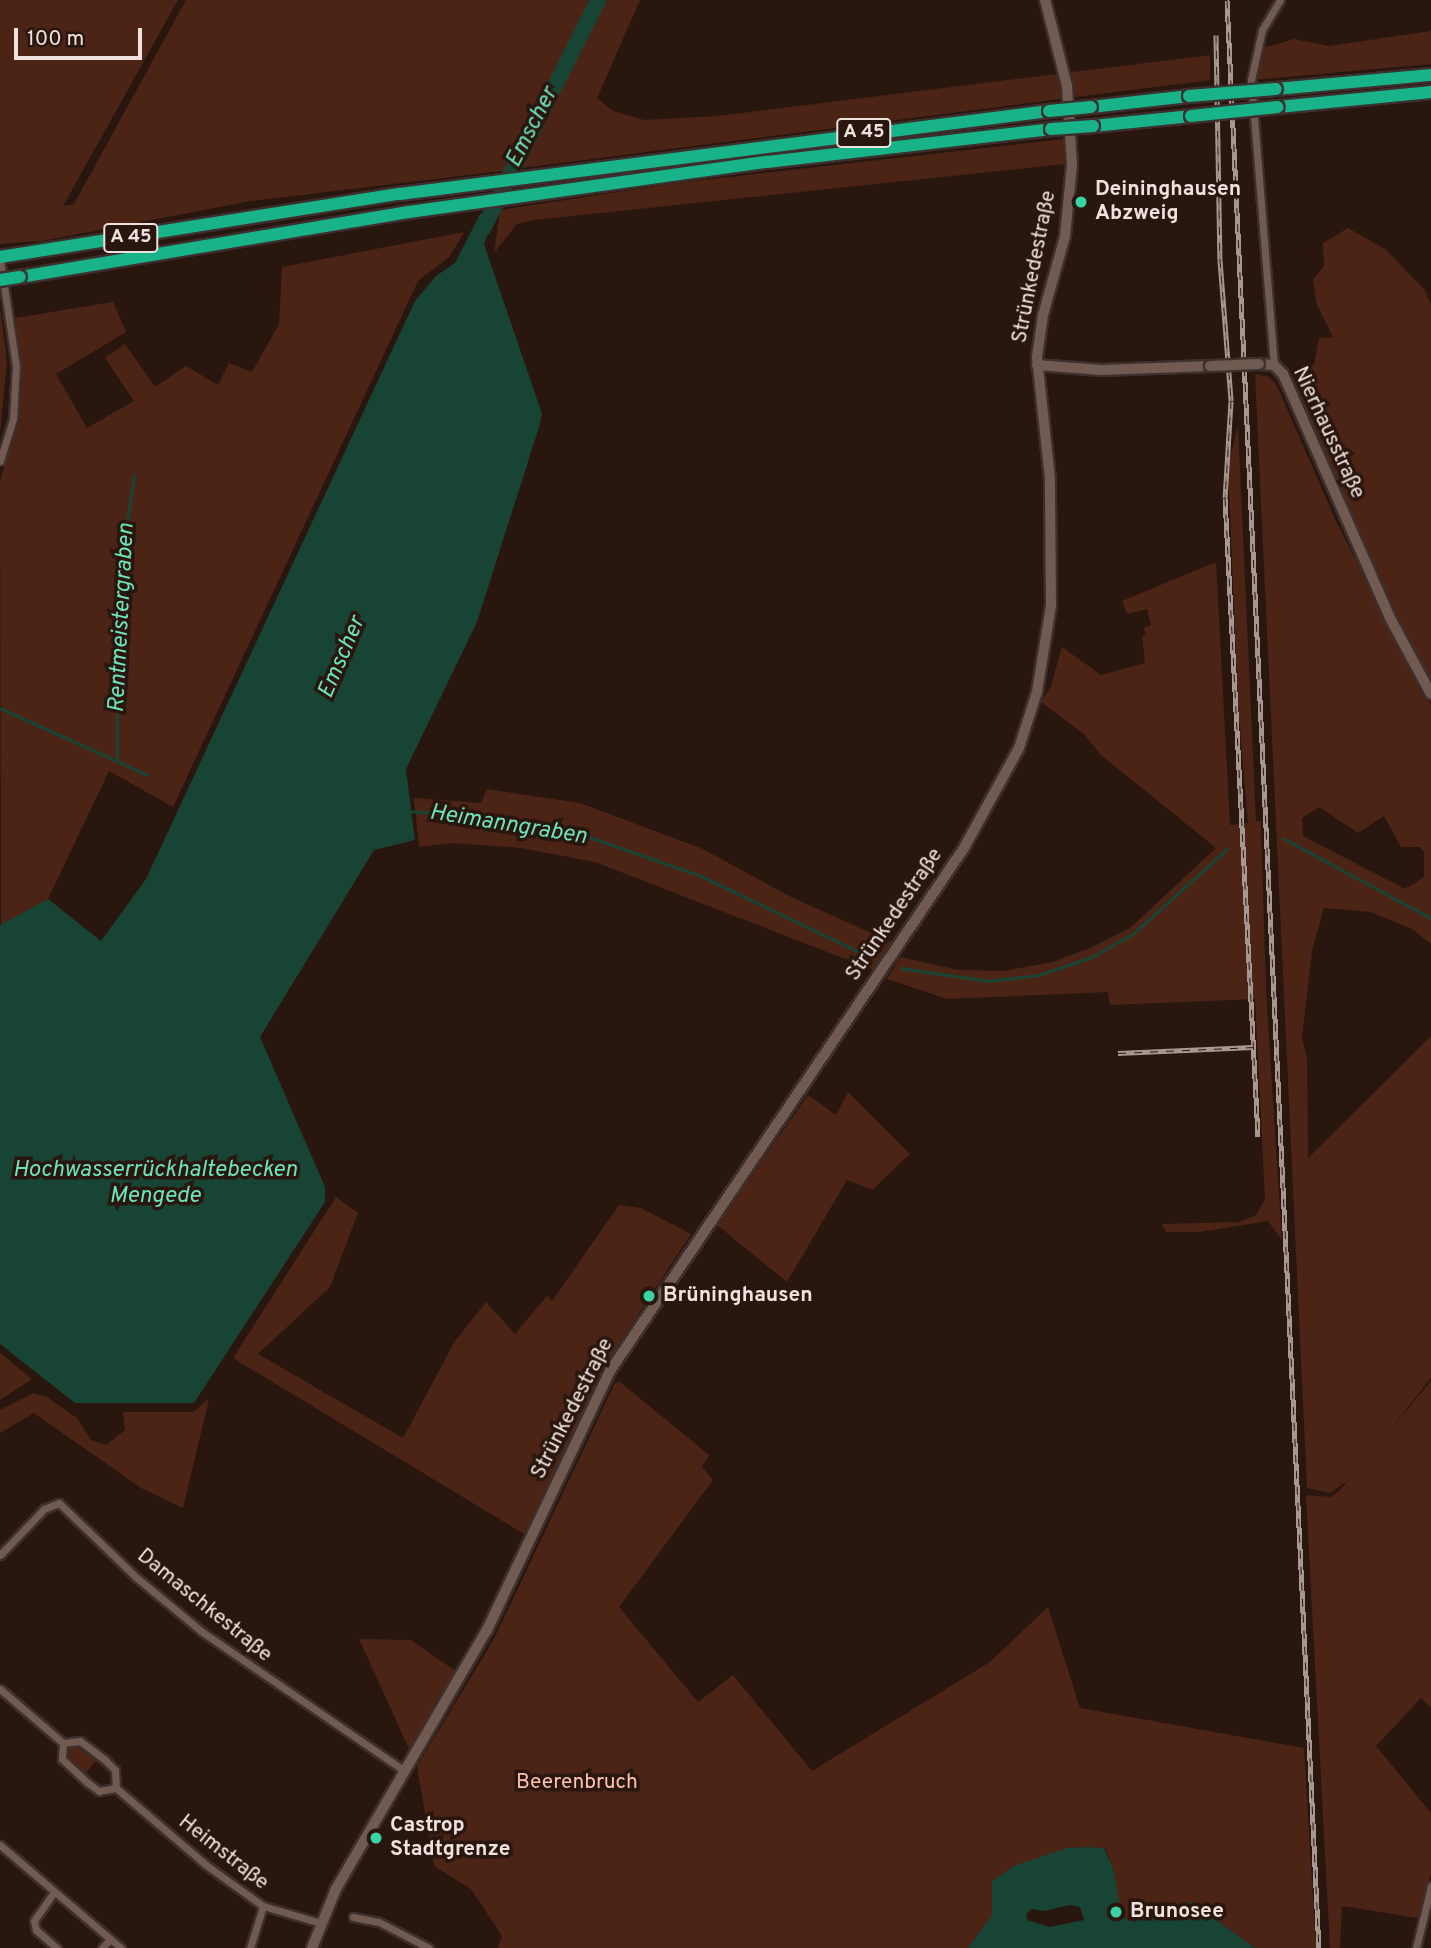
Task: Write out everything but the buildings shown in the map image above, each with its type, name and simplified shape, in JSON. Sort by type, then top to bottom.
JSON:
[{"type":"highway","name":"A 45","points":[[0,258],[455,187],[679,156],[1049,110],[1431,75]]},
{"type":"highway","name":"A 45","points":[[0,280],[447,207],[641,179],[1051,130],[1431,92]]},
{"type":"main road","name":"Strünkedestraße","points":[[312,1948],[321,1923],[487,1630],[619,1355],[964,848],[1006,777],[1037,692],[1051,606],[1050,480],[1037,365],[1043,315],[1065,236],[1072,165],[1067,86],[1045,0]]},
{"type":"main road","name":"Nierhausstraße","points":[[1037,365],[1101,370],[1274,365],[1283,374],[1390,618],[1431,694]]},
{"type":"street","points":[[1274,365],[1251,80],[1262,30],[1276,1]]},
{"type":"street","points":[[0,258],[16,376],[13,419],[0,461]]},
{"type":"street","name":"Damaschkestraße","points":[[0,1555],[44,1509],[59,1503],[137,1578],[201,1631],[405,1771]]},
{"type":"street","name":"Heimstraße","points":[[0,1689],[63,1743],[80,1741],[105,1760],[115,1770],[116,1788],[206,1865],[263,1906],[321,1923]]},
{"type":"street","name":"Heimstraße","points":[[63,1743],[62,1759],[88,1783],[99,1791],[116,1788]]},
{"type":"street","points":[[0,1846],[121,1948]]},
{"type":"street","points":[[1416,1948],[1431,1886]]},
{"type":"street","points":[[54,1892],[34,1921],[36,1930],[57,1948]]},
{"type":"street","points":[[250,1948],[263,1906]]},
{"type":"street","points":[[353,1917],[379,1922],[429,1948]]},
{"type":"street","points":[[102,1948],[110,1939]]},
{"type":"green space","points":[[0,0],[178,0],[63,206],[74,204],[186,0],[640,0],[597,98],[613,111],[644,120],[718,116],[1210,55],[1210,80],[514,169],[542,113],[511,170],[251,201],[42,241],[0,244]]},
{"type":"green space","points":[[1431,31],[1431,64],[1252,80],[1257,50],[1294,39],[1329,46]]},
{"type":"green space","points":[[1064,139],[1065,164],[534,220],[517,224],[494,253],[500,210],[677,183]]},
{"type":"green space","points":[[1348,228],[1385,249],[1425,290],[1431,305],[1431,685],[1395,618],[1291,377],[1294,370],[1314,365],[1319,338],[1333,337],[1317,305],[1313,280],[1324,266],[1323,243]]},
{"type":"green space","points":[[464,232],[450,256],[418,281],[173,807],[109,771],[48,899],[1,925],[0,481],[18,423],[21,370],[15,318],[113,302],[126,332],[56,374],[87,428],[134,401],[105,358],[125,344],[155,387],[186,366],[218,385],[229,363],[252,372],[279,324],[282,267]]},
{"type":"green space","points":[[0,308],[7,361],[0,432]]},
{"type":"green space","points":[[1255,374],[1269,377],[1277,386],[1336,521],[1431,705],[1431,944],[1412,929],[1371,912],[1324,908],[1312,951],[1302,1038],[1307,1057],[1308,1158],[1431,1036],[1431,1378],[1353,1477],[1330,1493],[1307,1488]],"holes":[[[1319,807],[1358,833],[1384,816],[1401,847],[1420,847],[1424,852],[1424,877],[1405,889],[1303,836],[1302,818]]]},
{"type":"green space","points":[[1238,426],[1256,821],[1261,821],[1266,992],[1282,1240],[1268,1221],[1200,1232],[1166,1232],[1162,1224],[1239,1222],[1256,1215],[1265,1199],[1255,999],[1110,1005],[1108,992],[947,999],[887,979],[900,957],[958,970],[1003,971],[1053,962],[1090,948],[1130,928],[1216,848],[1101,755],[1085,735],[1041,702],[1051,686],[1062,647],[1101,675],[1145,663],[1142,636],[1146,635],[1144,628],[1151,625],[1147,609],[1127,614],[1122,601],[1216,562],[1230,825],[1248,823],[1238,706],[1228,466]]},
{"type":"green space","points":[[487,789],[580,803],[703,849],[789,896],[891,942],[874,970],[595,862],[521,848],[450,843],[419,847],[414,798],[481,803]]},
{"type":"green space","points":[[848,1092],[910,1154],[872,1190],[847,1180],[787,1282],[717,1225],[808,1095],[836,1115]]},
{"type":"green space","points":[[336,1197],[358,1213],[330,1287],[258,1354],[403,1438],[455,1341],[486,1302],[515,1334],[547,1296],[552,1301],[619,1205],[641,1208],[691,1234],[615,1350],[524,1534],[233,1358]]},
{"type":"green space","points":[[0,1353],[32,1379],[0,1400]]},
{"type":"green space","points":[[1431,1381],[1431,1708],[1421,1698],[1376,1746],[1431,1813],[1431,1873],[1418,1918],[1342,1906],[1340,1948],[1330,1948],[1306,1495],[1331,1497],[1340,1490]]},
{"type":"green space","name":"Beerenbruch","points":[[620,1382],[709,1455],[702,1467],[713,1480],[619,1607],[698,1702],[733,1675],[812,1771],[990,1662],[1048,1607],[1080,1708],[1304,1748],[1316,1948],[1255,1948],[1191,1902],[1155,1909],[1133,1922],[1121,1916],[1113,1867],[1105,1848],[1087,1847],[1067,1848],[992,1915],[968,1948],[498,1948],[502,1936],[471,1889],[434,1866],[417,1766],[494,1639],[615,1383]]},
{"type":"green space","points":[[33,1393],[47,1397],[77,1418],[91,1440],[106,1445],[125,1430],[123,1412],[193,1412],[209,1399],[183,1508],[141,1488],[34,1413],[0,1433],[0,1410]]},
{"type":"green space","points":[[359,1639],[411,1640],[457,1672],[410,1751]]},
{"type":"green space","points":[[79,1744],[102,1762],[95,1762],[86,1773],[88,1779],[64,1755],[68,1746]]},
{"type":"water","name":"Hochwasserrückhaltebecken Mengede","points":[[497,211],[484,244],[542,414],[539,427],[477,622],[406,769],[415,840],[374,850],[260,1037],[325,1187],[325,1202],[194,1403],[75,1403],[0,1344],[0,925],[48,899],[101,941],[146,879],[415,301],[436,276],[455,263],[480,214]]},
{"type":"water","name":"Brunosee","points":[[1067,1848],[1104,1848],[1113,1867],[1122,1917],[1134,1922],[1155,1909],[1191,1902],[1255,1948],[968,1948],[992,1915],[992,1881],[1014,1866]],"holes":[[[1069,1905],[1080,1907],[1084,1920],[1050,1927],[1027,1920],[1026,1914],[1032,1909],[1045,1911]]]},
{"type":"waterway","name":"Emscher","points":[[483,229],[598,0]]},
{"type":"waterway","name":"Rentmeistergraben","points":[[117,761],[117,655],[124,632],[124,542],[134,476]]},
{"type":"waterway","points":[[0,708],[148,775]]},
{"type":"waterway","name":"Heimanngraben","points":[[407,811],[468,815],[584,835],[701,876],[870,957]]},
{"type":"waterway","name":"Heimanngraben","points":[[1283,838],[1431,918]]},
{"type":"waterway","name":"Heimanngraben","points":[[901,968],[988,981],[1039,975],[1092,957],[1134,933],[1227,849]]},
{"type":"railway","points":[[1227,0],[1319,1948]]},
{"type":"railway","points":[[1216,35],[1220,260],[1231,401],[1225,498],[1258,1136]]},
{"type":"railway","points":[[1118,1053],[1253,1047]]},
{"type":"place","name":"Deininghausen Abzweig","points":[[1081,202]]},
{"type":"place","name":"Brüninghausen","points":[[649,1296]]},
{"type":"place","name":"Castrop Stadtgrenze","points":[[376,1838]]},
{"type":"place","name":"Brunosee","points":[[1116,1912]]}]
